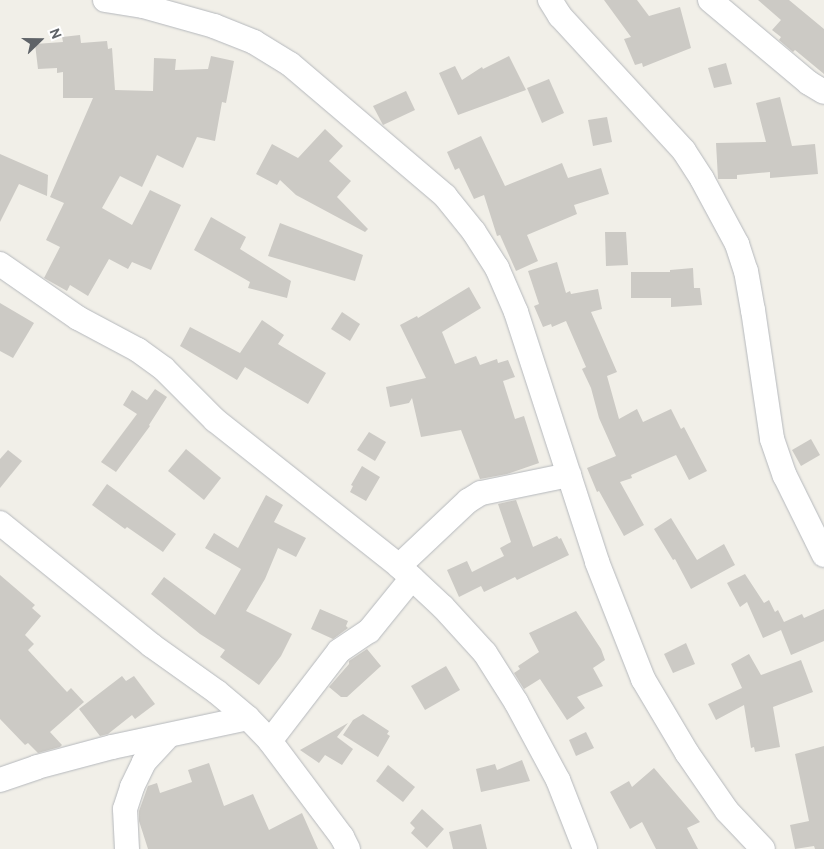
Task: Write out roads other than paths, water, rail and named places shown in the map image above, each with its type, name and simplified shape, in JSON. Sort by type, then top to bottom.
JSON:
[{"type":"street","points":[[106,0],[143,6],[214,26],[254,42],[290,64],[445,196],[474,232],[497,268],[516,312],[597,562],[643,679],[687,754],[727,811],[763,849]]},
{"type":"street","points":[[550,0],[560,16],[684,151],[737,244],[746,271],[754,310],[772,438],[785,476],[824,555]]},
{"type":"street","points":[[710,0],[809,83],[824,92]]},
{"type":"street","points":[[0,264],[78,318],[138,350],[164,369],[215,420],[405,572],[443,607],[485,653],[516,702],[558,780],[585,849]]},
{"type":"street","points":[[270,741],[339,650],[369,631],[405,572],[468,501],[481,493],[569,475]]},
{"type":"street","points":[[0,523],[108,611],[217,692],[248,718],[270,741],[342,837],[348,849]]},
{"type":"street","points":[[0,780],[37,767],[112,747],[167,737],[248,718]]},
{"type":"street","points":[[127,849],[124,838],[125,809],[132,787],[144,762],[167,737]]}]
